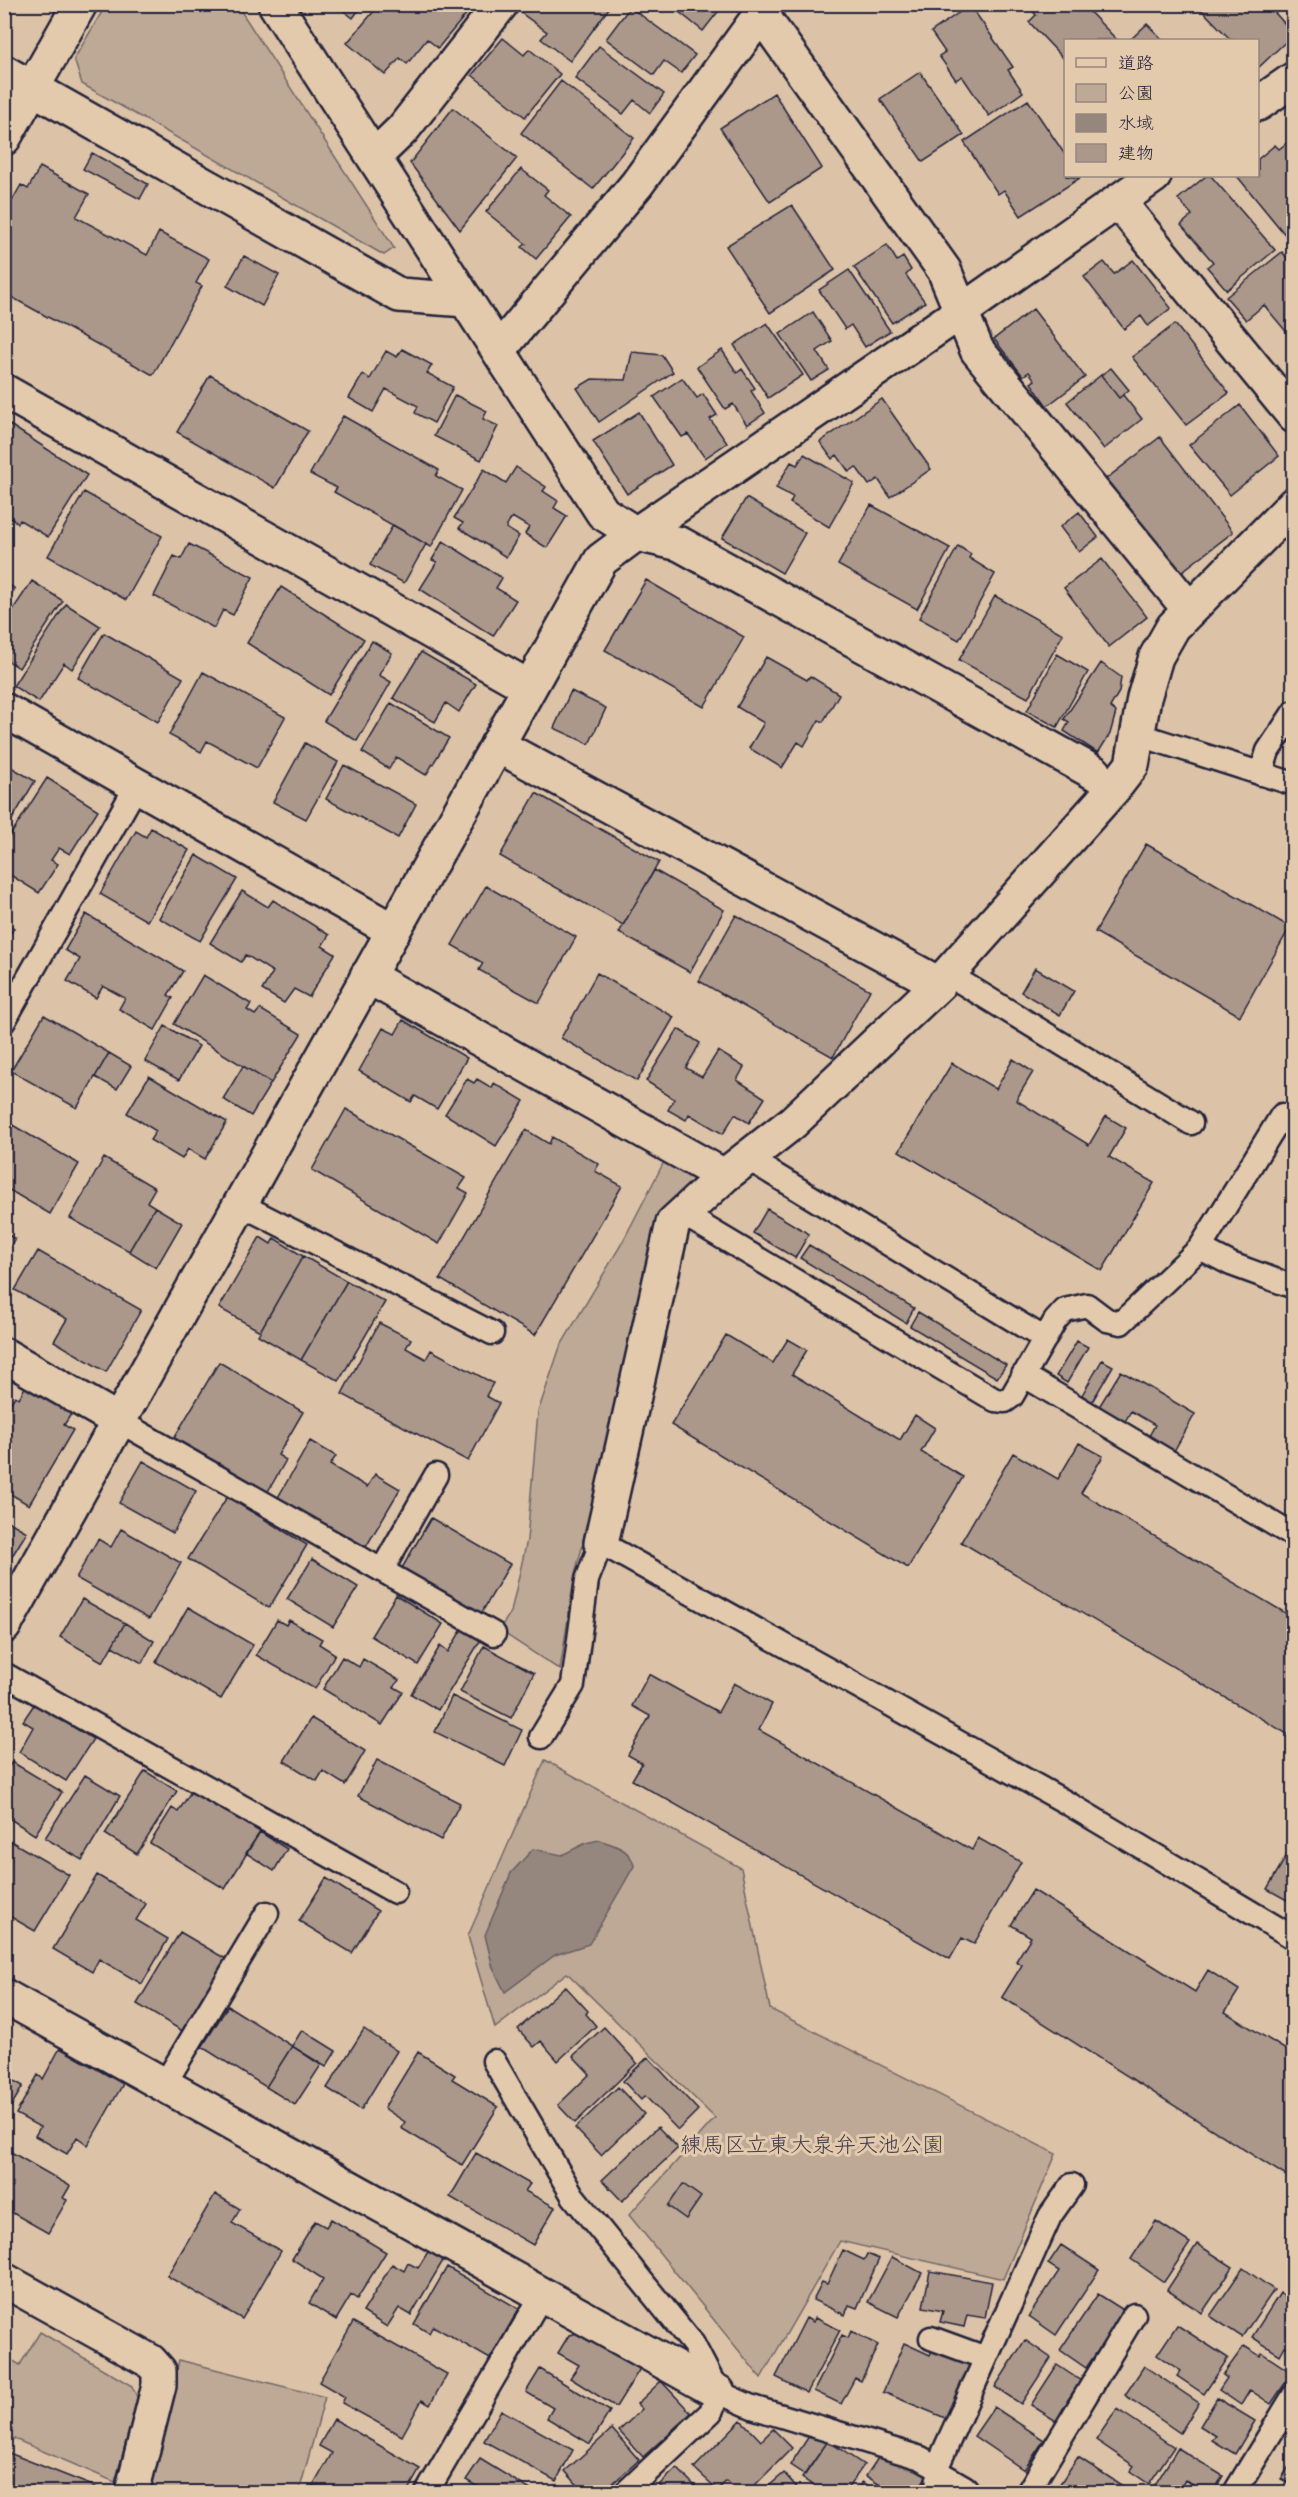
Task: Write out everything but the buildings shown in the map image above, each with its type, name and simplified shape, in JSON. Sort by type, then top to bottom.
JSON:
[{"type":"street","points":[[4,138],[80,4]]},
{"type":"street","points":[[275,4],[603,513],[636,534],[680,544],[1105,780]]},
{"type":"street","points":[[374,157],[403,129],[501,4]]},
{"type":"street","points":[[499,350],[637,184],[765,9],[944,270],[977,350],[1189,609]]},
{"type":"street","points":[[4,72],[399,295],[466,300]]},
{"type":"street","points":[[1259,103],[1293,79]]},
{"type":"street","points":[[4,1626],[601,560],[1153,177]]},
{"type":"street","points":[[1118,201],[1293,416]]},
{"type":"street","points":[[4,391],[529,687]]},
{"type":"street","points":[[601,1543],[673,1223],[735,1167],[792,1123],[943,979],[1105,780],[1132,765],[1155,657],[1173,627],[1293,504]]},
{"type":"street","points":[[4,710],[392,930]]},
{"type":"street","points":[[497,745],[943,979]]},
{"type":"street","points":[[368,976],[735,1167]]},
{"type":"street","points":[[4,1355],[119,1421]]},
{"type":"street","points":[[4,1996],[718,2392]]},
{"type":"street","points":[[4,2280],[150,2361],[159,2371],[159,2385],[132,2493]]},
{"type":"lane","points":[[1261,774],[1268,751],[1293,712]]},
{"type":"lane","points":[[1137,734],[1293,784]]},
{"type":"lane","points":[[4,1021],[137,785]]},
{"type":"lane","points":[[943,979],[1191,1123]]},
{"type":"lane","points":[[683,1214],[995,1400],[1005,1401],[1012,1396],[1065,1310],[1087,1305],[1107,1320],[1121,1323],[1200,1248],[1282,1115],[1293,1119]]},
{"type":"lane","points":[[735,1167],[1045,1340]]},
{"type":"lane","points":[[240,1204],[492,1333]]},
{"type":"lane","points":[[1200,1248],[1231,1264],[1293,1287]]},
{"type":"lane","points":[[1023,1375],[1293,1536]]},
{"type":"lane","points":[[119,1421],[495,1634]]},
{"type":"lane","points":[[382,1570],[436,1475]]},
{"type":"lane","points":[[541,1737],[573,1685],[587,1580],[601,1543],[1058,1798],[1293,1938]]},
{"type":"lane","points":[[4,1674],[395,1892]]},
{"type":"lane","points":[[164,2085],[267,1913]]},
{"type":"lane","points":[[494,2061],[573,2196],[693,2344],[718,2392],[752,2407],[921,2458],[947,2480],[986,2358],[1050,2216],[1072,2185]]},
{"type":"lane","points":[[427,2493],[542,2295]]},
{"type":"lane","points":[[1028,2493],[1134,2315]]},
{"type":"lane","points":[[931,2338],[986,2358]]},
{"type":"lane","points":[[626,2493],[711,2412],[718,2392]]},
{"type":"lane","points":[[1234,2493],[1293,2395]]},
{"type":"green space","points":[[106,5],[237,5],[394,248],[384,255],[82,84],[74,59]]},
{"type":"green space","points":[[666,1158],[701,1179],[586,1534],[575,1573],[560,1670],[499,1630],[511,1612],[527,1540],[538,1412],[560,1347],[622,1243]]},
{"type":"green space","name":"練馬区立東大泉弁天池公園","points":[[545,1760],[741,1868],[770,2009],[1056,2154],[1003,2279],[840,2241],[761,2378],[629,2215],[715,2118],[567,1973],[495,2028],[468,1936]]},
{"type":"green space","points":[[40,2332],[132,2386],[138,2399],[115,2482],[5,2435],[5,2356],[20,2365]]},
{"type":"green space","points":[[179,2360],[325,2397],[299,2492],[148,2492]]},
{"type":"water","points":[[599,1840],[626,1852],[634,1866],[589,1944],[555,1955],[505,1992],[493,1968],[485,1935],[511,1873],[533,1849],[562,1855],[586,1843]]}]
